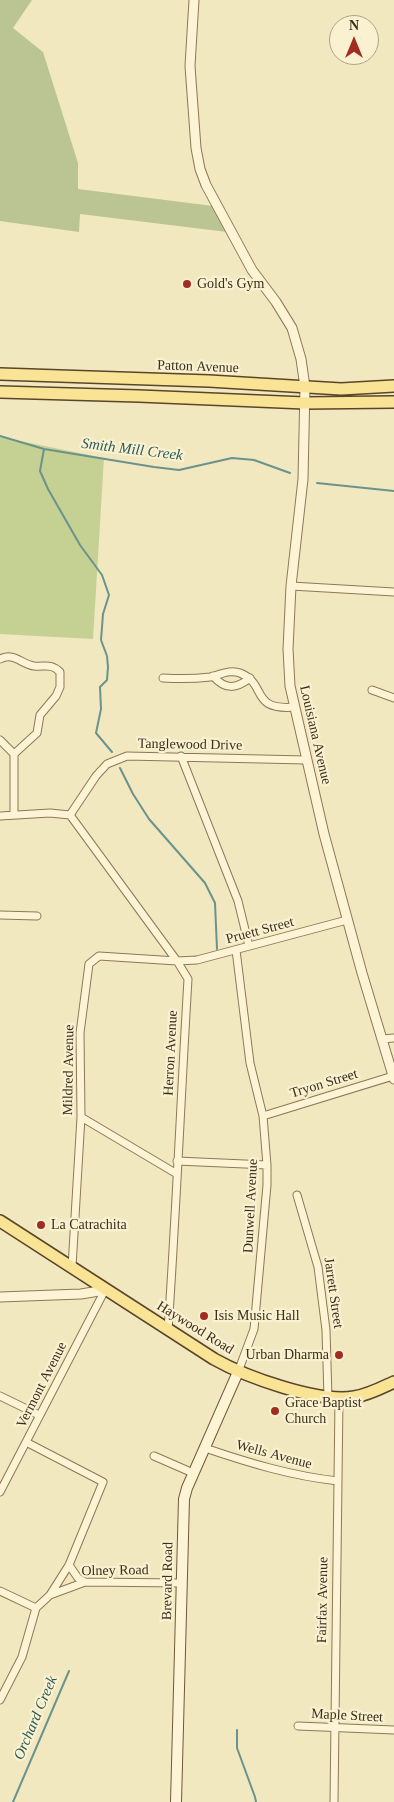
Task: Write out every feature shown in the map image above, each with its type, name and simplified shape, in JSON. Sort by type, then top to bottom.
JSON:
[{"type":"main road","name":"Patton Avenue","points":[[0,374],[341,389],[394,386]]},
{"type":"main road","points":[[0,392],[305,403],[394,402]]},
{"type":"main road","name":"Haywood Road","points":[[0,1221],[215,1360],[238,1372],[334,1398],[364,1395],[394,1382]]},
{"type":"main road","name":"Brevard Road","points":[[176,1802],[184,1499],[193,1473],[238,1372]]},
{"type":"street","name":"Louisiana Avenue","points":[[194,0],[190,66],[196,148],[200,169],[206,184],[252,270],[276,302],[292,328],[302,359],[305,387],[303,478],[291,586],[288,649],[290,686],[306,760],[348,920],[394,1078]]},
{"type":"street","points":[[291,586],[394,592]]},
{"type":"street","points":[[0,660],[5,657],[14,657],[33,666],[48,664],[60,672],[60,687],[56,696],[40,715],[37,733],[14,754]]},
{"type":"street","points":[[163,678],[190,679],[213,676],[225,672],[238,672],[250,678],[268,704],[280,708],[295,707]]},
{"type":"street","points":[[213,676],[225,687],[241,685],[250,678]]},
{"type":"street","points":[[372,690],[394,698]]},
{"type":"street","points":[[0,740],[14,754],[14,815]]},
{"type":"street","name":"Tanglewood Drive","points":[[70,815],[96,776],[108,764],[127,756],[306,760]]},
{"type":"street","points":[[181,756],[238,901],[249,946]]},
{"type":"street","points":[[0,816],[50,812],[70,815]]},
{"type":"street","name":"Herron Avenue","points":[[70,815],[177,961],[188,979],[177,1161],[177,1203],[168,1330]]},
{"type":"street","points":[[0,914],[37,916]]},
{"type":"street","name":"Pruett Street","points":[[177,961],[197,960],[348,920]]},
{"type":"street","name":"Dunwell Avenue","points":[[236,950],[250,1063],[263,1116],[267,1165],[254,1329],[238,1372]]},
{"type":"street","name":"Mildred Avenue","points":[[72,1268],[81,1117],[80,1034],[89,964],[99,956],[177,961]]},
{"type":"street","points":[[382,1039],[394,1038]]},
{"type":"street","name":"Tryon Street","points":[[263,1116],[394,1078]]},
{"type":"street","points":[[81,1117],[177,1174]]},
{"type":"street","points":[[177,1161],[267,1165]]},
{"type":"street","name":"Jarrett Street","points":[[297,1195],[318,1267],[334,1398]]},
{"type":"street","points":[[0,1296],[81,1294],[105,1290]]},
{"type":"street","name":"Vermont Avenue","points":[[0,1492],[105,1290]]},
{"type":"street","points":[[0,1396],[39,1415]]},
{"type":"street","name":"Fairfax Avenue","points":[[334,1398],[338,1481],[334,1802]]},
{"type":"street","points":[[26,1442],[103,1482],[69,1565],[50,1595]]},
{"type":"street","name":"Wells Avenue","points":[[205,1448],[266,1468],[310,1478],[338,1481]]},
{"type":"street","points":[[154,1456],[193,1473]]},
{"type":"street","points":[[69,1565],[78,1578],[85,1582]]},
{"type":"street","name":"Olney Road","points":[[36,1608],[50,1595],[85,1582],[182,1583]]},
{"type":"street","points":[[0,1591],[36,1608],[22,1657],[0,1700]]},
{"type":"street","name":"Maple Street","points":[[298,1726],[394,1730]]},
{"type":"green space","points":[[0,0],[32,0],[13,28],[43,52],[78,163],[78,189],[213,206],[227,232],[80,214],[79,232],[0,221]]},
{"type":"green space","points":[[0,437],[104,458],[93,639],[0,634]]},
{"type":"waterway","name":"Smith Mill Creek","points":[[0,436],[44,449],[154,467],[179,470],[232,458],[254,460],[290,473]]},
{"type":"waterway","points":[[44,449],[40,471],[48,489],[80,545],[102,575],[109,595],[103,614],[101,640],[107,656],[107,680],[100,687],[101,709],[96,733],[112,752]]},
{"type":"waterway","name":"Smith Mill Creek","points":[[317,483],[394,491]]},
{"type":"waterway","points":[[120,768],[133,794],[149,819],[205,883],[215,903],[217,949]]},
{"type":"waterway","name":"Orchard Creek","points":[[13,1802],[69,1671]]},
{"type":"waterway","points":[[237,1730],[237,1748],[256,1802]]},
{"type":"place","name":"Gold's Gym","points":[[187,284]]},
{"type":"place","name":"La Catrachita","points":[[41,1225]]},
{"type":"place","name":"Isis Music Hall","points":[[204,1316]]},
{"type":"place","name":"Urban Dharma","points":[[339,1355]]},
{"type":"place","name":"Grace Baptist Church","points":[[275,1411]]}]
